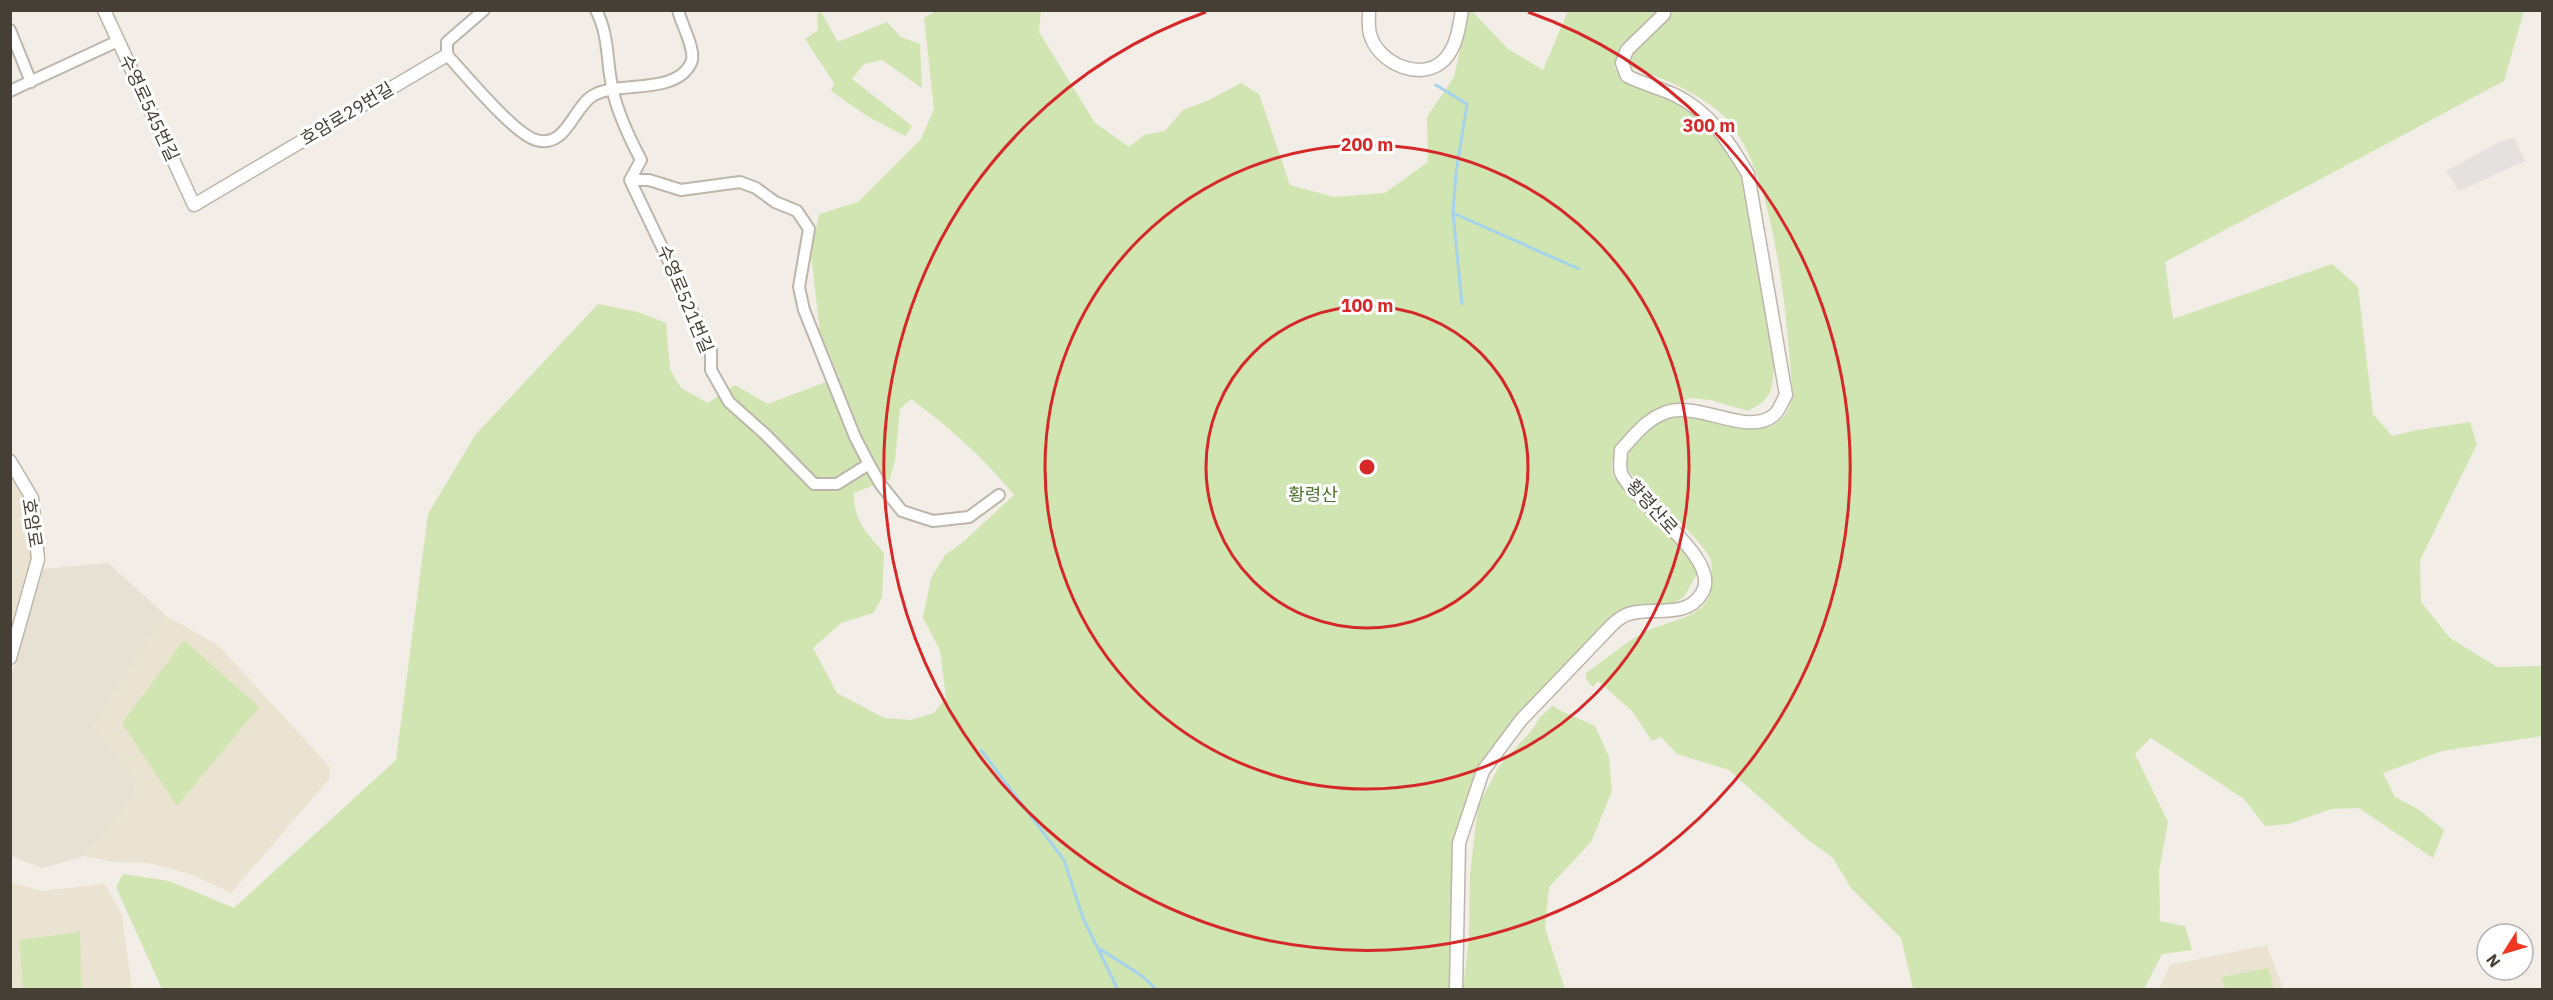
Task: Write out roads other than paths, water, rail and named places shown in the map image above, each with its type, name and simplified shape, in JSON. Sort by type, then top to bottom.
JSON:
[{"type":"street","name":"수영로545번길","points":[[104,10],[194,205]]},
{"type":"street","points":[[484,10],[447,42],[447,55],[517,128],[534,139],[544,141],[562,134],[581,107],[594,95],[612,90],[650,86],[674,79],[691,65],[693,56],[678,10]]},
{"type":"street","points":[[596,10],[604,26],[612,90],[629,138],[641,160],[630,180],[649,180],[681,190],[740,182],[756,188],[775,202],[797,211],[809,229],[800,287],[804,310],[855,437],[881,485],[902,511],[933,521],[969,517],[999,495]]},
{"type":"street","points":[[1369,10],[1370,35],[1382,54],[1400,67],[1425,71],[1437,67],[1447,57],[1458,36],[1462,10]]},
{"type":"street","name":"황령산로","points":[[1456,990],[1459,843],[1483,771],[1521,720],[1611,626],[1627,614],[1684,608],[1703,592],[1706,580],[1698,557],[1636,494],[1621,472],[1621,450],[1639,429],[1663,413],[1691,410],[1748,422],[1762,422],[1776,414],[1786,395],[1748,174],[1730,142],[1700,109],[1673,94],[1647,86],[1627,76],[1622,63],[1627,50],[1664,14],[1664,10]]},
{"type":"street","points":[[10,30],[31,82]]},
{"type":"street","points":[[10,91],[118,41]]},
{"type":"street","name":"호암로29번길","points":[[194,205],[447,55]]},
{"type":"street","name":"수영로521번길","points":[[630,180],[711,350],[711,370],[729,402],[814,484],[837,484],[869,464]]},
{"type":"street","name":"호암로","points":[[10,461],[32,498],[38,559],[10,658]]},
{"type":"waterway","points":[[1436,85],[1467,104],[1456,173],[1453,213],[1462,304]]},
{"type":"waterway","points":[[1453,213],[1579,269]]},
{"type":"waterway","points":[[981,750],[1064,860],[1083,918],[1118,990]]},
{"type":"waterway","points":[[1100,949],[1142,976],[1157,990]]},
{"type":"park label","name":"황령산","points":[[1313,495]]}]
